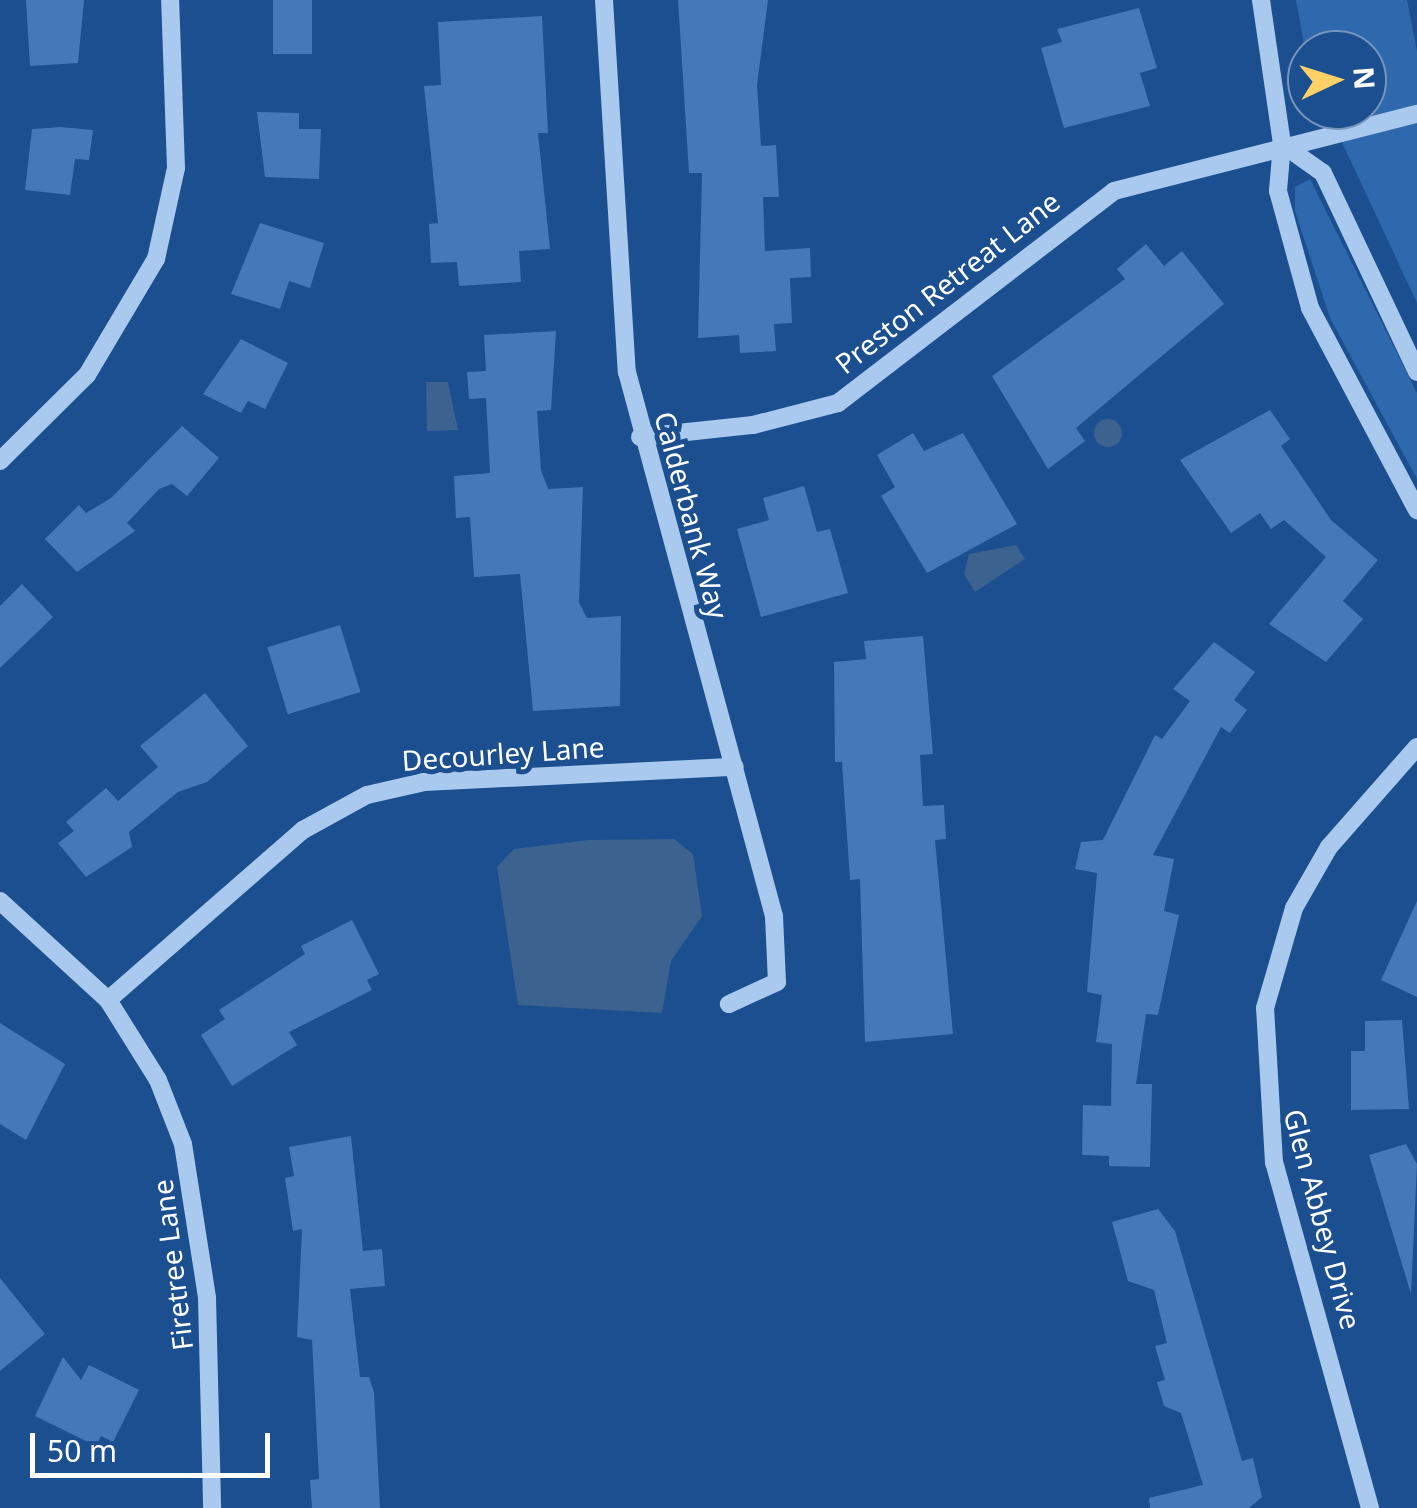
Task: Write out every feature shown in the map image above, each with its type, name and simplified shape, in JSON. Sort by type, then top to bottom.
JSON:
[{"type":"street","points":[[0,462],[87,375],[156,259],[176,168],[170,0]]},
{"type":"street","name":"Calderbank Way","points":[[604,0],[626,372],[640,437],[764,858],[778,982],[728,1004]]},
{"type":"street","points":[[1261,0],[1282,144],[1278,191],[1310,308],[1417,510]]},
{"type":"street","name":"Preston Retreat Lane","points":[[640,437],[753,425],[838,402],[1094,201],[1282,144],[1417,114]]},
{"type":"street","points":[[1282,144],[1322,173],[1417,372]]},
{"type":"street","name":"Glen Abbey Drive","points":[[1370,1508],[1271,1146],[1265,1008],[1294,908],[1329,846],[1417,747]]},
{"type":"street","name":"Decourley Lane","points":[[108,1000],[303,830],[367,795],[424,782],[735,767]]},
{"type":"street","name":"Firetree Lane","points":[[0,901],[108,1000],[158,1080],[198,1208],[216,1421],[212,1508]]},
{"type":"shaded area","points":[[1296,0],[1407,0],[1417,51],[1417,303],[1336,130],[1387,130],[1387,30],[1302,30]]},
{"type":"shaded area","points":[[1310,179],[1417,393],[1417,479],[1330,318],[1295,211],[1295,187]]},
{"type":"shaded area","points":[[426,382],[448,382],[458,430],[427,431]]},
{"type":"shaded area","points":[[1108,419],[1118,423],[1122,433],[1118,443],[1108,447],[1098,443],[1094,433],[1098,423]]},
{"type":"shaded area","points":[[1016,545],[1025,559],[975,592],[964,574],[969,554]]},
{"type":"shaded area","points":[[674,839],[693,854],[702,916],[671,961],[662,1013],[518,1005],[497,867],[514,849],[588,840]]},
{"type":"building","points":[[26,0],[84,0],[78,63],[30,66]]},
{"type":"building","points":[[273,0],[312,0],[312,54],[273,54]]},
{"type":"building","points":[[678,0],[768,0],[757,85],[761,146],[776,145],[779,197],[763,197],[765,251],[810,248],[811,277],[790,278],[792,323],[774,324],[776,351],[740,353],[739,335],[698,338],[702,173],[689,173]]},
{"type":"building","points":[[1139,8],[1157,68],[1140,73],[1150,106],[1064,128],[1041,48],[1062,42],[1057,29]]},
{"type":"building","points":[[542,16],[548,133],[538,133],[550,249],[519,251],[521,282],[459,286],[457,262],[431,263],[429,224],[438,223],[424,86],[441,85],[438,22]]},
{"type":"building","points":[[257,112],[299,113],[299,129],[321,129],[319,179],[265,177]]},
{"type":"building","points":[[32,129],[93,130],[89,160],[75,159],[70,195],[25,190]]},
{"type":"building","points":[[260,223],[324,243],[310,288],[289,281],[280,309],[231,294]]},
{"type":"building","points":[[1146,244],[1164,266],[1182,251],[1224,304],[1076,428],[1085,441],[1048,469],[992,376],[1125,279],[1117,269]]},
{"type":"building","points":[[556,331],[551,410],[537,411],[541,470],[548,489],[583,487],[579,603],[587,618],[621,616],[620,706],[533,711],[520,574],[474,577],[470,517],[456,518],[454,476],[490,473],[486,398],[469,399],[467,372],[486,371],[484,335]]},
{"type":"building","points":[[241,339],[288,363],[265,409],[248,401],[241,413],[203,394]]},
{"type":"building","points":[[1270,410],[1290,439],[1281,446],[1331,520],[1378,560],[1343,601],[1363,619],[1326,662],[1269,624],[1326,557],[1284,520],[1271,529],[1260,513],[1231,533],[1180,460]]},
{"type":"building","points":[[182,426],[219,458],[187,496],[172,484],[159,489],[127,523],[135,531],[77,572],[45,539],[79,505],[86,513],[111,498]]},
{"type":"building","points":[[913,433],[924,451],[963,433],[1017,524],[927,573],[881,496],[895,487],[877,455]]},
{"type":"building","points":[[804,486],[817,532],[830,529],[848,593],[761,617],[737,529],[769,520],[763,498]]},
{"type":"building","points":[[22,584],[53,617],[0,668],[0,606]]},
{"type":"building","points":[[340,625],[360,692],[288,714],[267,647]]},
{"type":"building","points":[[923,636],[933,754],[920,755],[923,806],[944,805],[946,839],[935,840],[953,1034],[865,1042],[860,879],[850,880],[842,762],[835,762],[834,662],[866,659],[864,641]]},
{"type":"building","points":[[1214,642],[1255,672],[1234,700],[1247,710],[1230,733],[1221,727],[1153,855],[1174,859],[1164,911],[1179,915],[1158,1015],[1146,1014],[1136,1084],[1152,1084],[1150,1167],[1109,1166],[1109,1156],[1082,1155],[1083,1105],[1111,1106],[1112,1044],[1096,1042],[1102,995],[1087,992],[1097,873],[1075,869],[1081,842],[1103,840],[1155,735],[1162,739],[1190,701],[1173,689]]},
{"type":"building","points":[[205,693],[248,746],[207,782],[178,792],[129,832],[132,847],[86,877],[58,843],[74,831],[66,822],[106,788],[118,801],[158,767],[140,746]]},
{"type":"building","points":[[1417,901],[1417,997],[1381,980]]},
{"type":"building","points":[[352,920],[379,974],[367,980],[372,990],[289,1032],[297,1045],[232,1086],[201,1035],[225,1019],[219,1010],[305,954],[301,946]]},
{"type":"building","points":[[1402,1020],[1409,1109],[1351,1110],[1351,1051],[1365,1051],[1365,1021]]},
{"type":"building","points":[[0,1023],[65,1064],[26,1140],[0,1124]]},
{"type":"building","points":[[351,1136],[363,1251],[382,1249],[385,1286],[350,1289],[360,1377],[369,1377],[374,1392],[380,1508],[312,1508],[310,1480],[319,1479],[312,1340],[297,1337],[302,1229],[293,1231],[285,1178],[294,1176],[289,1147]]},
{"type":"building","points":[[1406,1144],[1417,1164],[1411,1294],[1369,1155]]},
{"type":"building","points":[[1158,1209],[1175,1231],[1242,1461],[1253,1458],[1262,1497],[1249,1508],[1150,1508],[1149,1498],[1203,1485],[1181,1413],[1164,1406],[1157,1382],[1165,1380],[1155,1346],[1167,1343],[1154,1290],[1128,1281],[1112,1222]]},
{"type":"building","points":[[0,1278],[45,1334],[0,1371]]},
{"type":"building","points":[[63,1357],[81,1380],[89,1365],[139,1390],[113,1442],[101,1436],[96,1446],[35,1416]]}]
